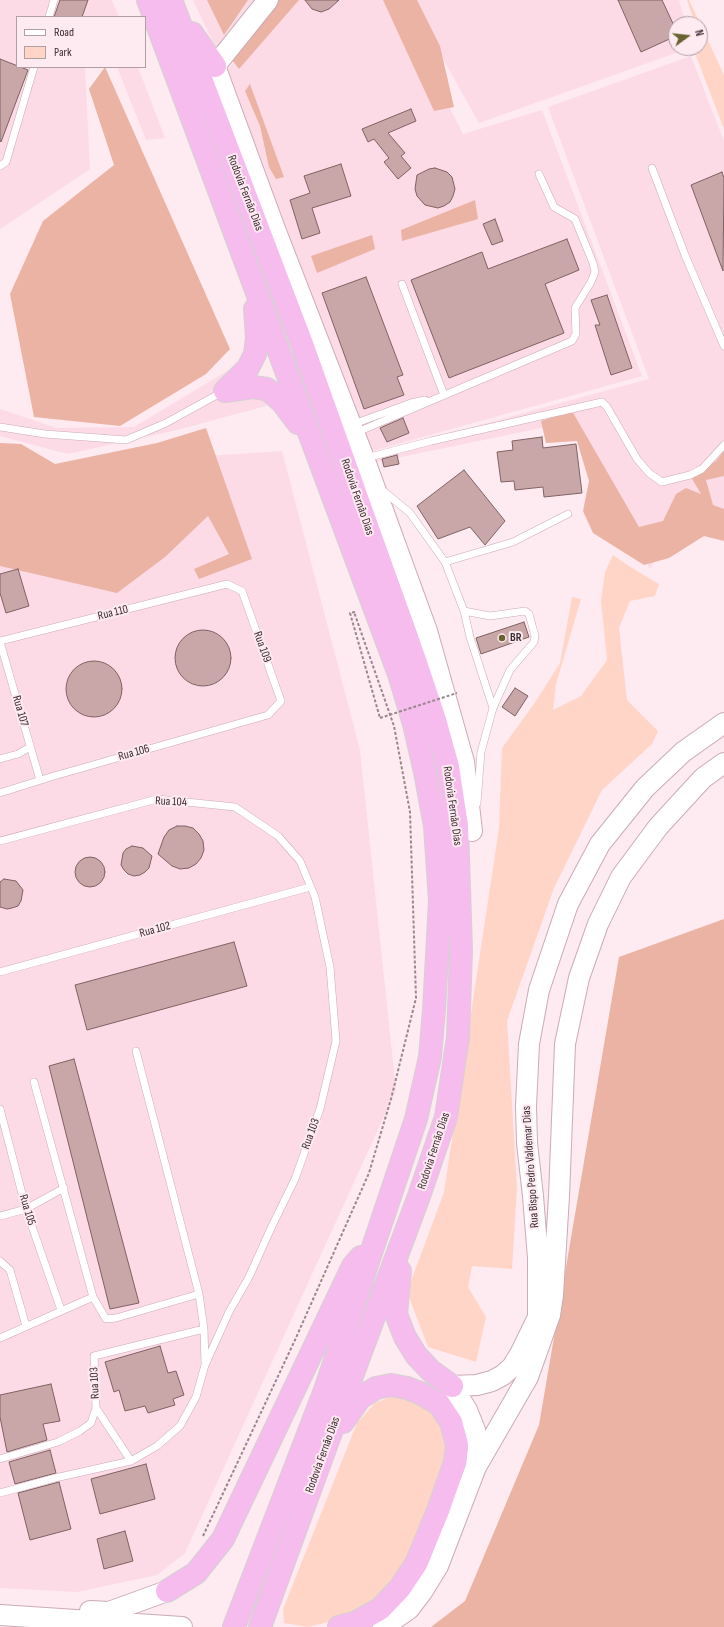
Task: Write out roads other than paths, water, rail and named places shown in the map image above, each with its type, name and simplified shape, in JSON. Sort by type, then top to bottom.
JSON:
[{"type":"highway","points":[[132,0],[140,16]]},
{"type":"highway","name":"Rodovia Fernão Dias","points":[[148,0],[309,436],[399,674],[414,724],[435,826],[440,901],[430,1057],[416,1119],[323,1396],[234,1627]]},
{"type":"highway","points":[[172,3],[215,66]]},
{"type":"highway","name":"Rodovia Fernão Dias","points":[[172,3],[302,344],[416,663],[435,720],[448,767],[457,826],[461,951],[458,1037],[446,1117],[405,1236],[260,1627]]},
{"type":"highway","points":[[146,32],[156,55],[192,118]]},
{"type":"highway","points":[[225,391],[248,368],[255,354],[257,338],[253,284]]},
{"type":"highway","points":[[225,391],[253,387],[267,389],[282,402],[309,436]]},
{"type":"highway","points":[[461,951],[472,879],[472,831]]},
{"type":"highway","points":[[405,1236],[397,1289],[396,1314],[405,1337],[416,1355],[430,1371],[452,1386]]},
{"type":"highway","points":[[167,1591],[196,1573],[223,1540],[353,1266],[376,1239]]},
{"type":"highway","points":[[330,1435],[346,1419],[360,1398],[376,1388],[391,1385],[407,1388],[420,1393],[439,1404],[451,1422],[457,1445],[455,1462],[439,1508],[416,1564],[400,1588],[380,1609],[354,1623],[339,1627]]},
{"type":"main road","points":[[215,66],[268,0]]},
{"type":"main road","name":"Rodovia Fernão Dias","points":[[215,66],[275,229],[364,458],[427,631],[464,762],[472,831]]},
{"type":"main road","name":"Rua Bispo Pedro Valdemar Dias","points":[[452,1386],[477,1385],[492,1382],[503,1375],[512,1367],[520,1354],[538,1317],[538,1258],[527,1143],[526,1106],[529,1044],[538,990],[568,904],[600,844],[646,788],[683,752],[724,723]]},
{"type":"main road","name":"Rua Bispo Pedro Valdemar Dias","points":[[476,1467],[528,1377],[550,1315],[553,1295],[560,1188],[565,1044],[579,978],[598,924],[621,877],[658,827],[703,778],[724,763]]},
{"type":"main road","points":[[383,1627],[409,1609],[422,1592],[438,1566],[476,1467],[478,1446],[475,1430],[467,1410],[452,1386]]},
{"type":"main road","points":[[0,1606],[109,1612],[167,1591]]},
{"type":"main road","points":[[0,1615],[182,1627]]},
{"type":"lane","points":[[49,16],[54,0]]},
{"type":"lane","points":[[0,166],[6,162],[34,68]]},
{"type":"lane","points":[[652,168],[685,255],[724,346]]},
{"type":"lane","points":[[353,429],[440,396],[572,341],[576,334],[576,308],[595,272],[575,219],[554,207],[539,174]]},
{"type":"lane","points":[[402,284],[440,396]]},
{"type":"lane","points":[[0,427],[45,434],[126,440],[166,423],[225,391]]},
{"type":"lane","points":[[364,458],[431,441],[602,402],[607,407],[638,459],[649,473],[662,482],[690,475],[702,469],[724,445]]},
{"type":"lane","points":[[373,482],[410,513],[445,562],[464,611],[470,638],[493,708]]},
{"type":"lane","points":[[445,562],[513,542],[568,514]]},
{"type":"lane","name":"Rua 110","points":[[0,641],[227,584]]},
{"type":"lane","name":"Rua 109","points":[[227,584],[242,591],[281,701],[268,715]]},
{"type":"lane","points":[[464,611],[490,616],[524,611],[529,614],[535,636],[534,642],[510,670],[493,708],[481,752],[479,790],[472,831]]},
{"type":"lane","name":"Rua 107","points":[[0,641],[40,780]]},
{"type":"lane","name":"Rua 106","points":[[0,793],[40,780],[268,715]]},
{"type":"lane","points":[[0,758],[18,754],[30,747]]},
{"type":"lane","name":"Rua 104","points":[[0,841],[158,799],[235,807],[278,836],[300,861],[310,887]]},
{"type":"lane","name":"Rua 102","points":[[0,972],[310,887]]},
{"type":"lane","name":"Rua 103","points":[[0,1493],[55,1478],[131,1461],[157,1446],[180,1426],[196,1397],[205,1365],[230,1312],[249,1278],[295,1179],[320,1109],[336,1041],[330,968],[315,897],[310,887]]},
{"type":"lane","name":"Rua 103","points":[[136,1051],[199,1294],[204,1329],[205,1365]]},
{"type":"lane","points":[[34,1082],[93,1297],[106,1318],[116,1318],[199,1294]]},
{"type":"lane","name":"Rua 105","points":[[0,1109],[26,1209],[61,1310]]},
{"type":"lane","points":[[0,1216],[26,1209],[64,1188]]},
{"type":"lane","points":[[0,1261],[10,1270],[26,1326]]},
{"type":"lane","points":[[0,1338],[93,1297]]},
{"type":"lane","name":"Rua 103","points":[[0,1458],[58,1442],[80,1432],[91,1423],[96,1408],[94,1356],[204,1329]]},
{"type":"lane","points":[[96,1408],[131,1461]]},
{"type":"place","name":"BR","points":[[502,638]]}]
